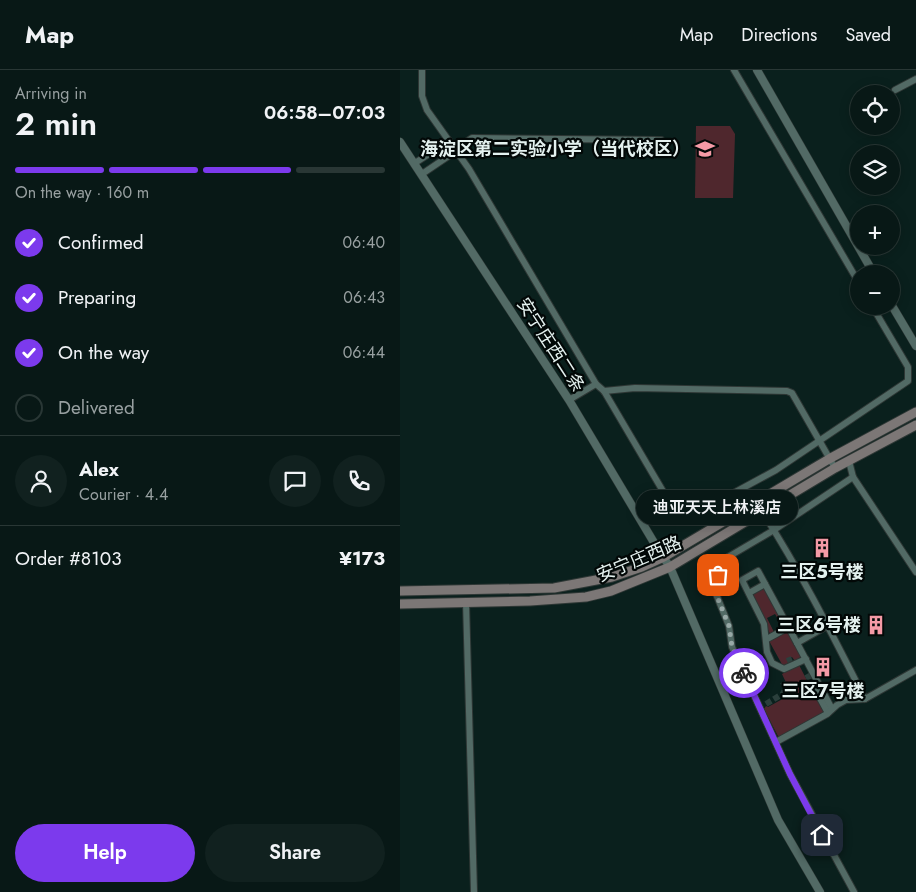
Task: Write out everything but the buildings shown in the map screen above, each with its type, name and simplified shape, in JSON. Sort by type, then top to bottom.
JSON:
[{"type":"main road","name":"安宁庄西路","points":[[400,591],[561,587],[612,577],[642,567],[664,557],[829,459],[916,412]]},
{"type":"main road","name":"安宁庄西路","points":[[400,604],[530,601],[586,597],[619,588],[670,567],[763,513],[835,468],[916,425]]},
{"type":"street","points":[[422,70],[422,96],[427,110],[469,169],[596,384],[604,391],[678,515],[686,517],[692,515],[776,470],[908,381],[908,367],[877,315]]},
{"type":"street","points":[[734,70],[850,268]]},
{"type":"street","points":[[757,70],[869,265]]},
{"type":"street","points":[[900,87],[916,79]]},
{"type":"street","points":[[422,174],[472,138],[661,140]]},
{"type":"street","points":[[415,163],[449,141]]},
{"type":"street","name":"安宁庄西二条","points":[[400,142],[569,400],[670,567],[778,820],[820,892]]},
{"type":"street","points":[[898,315],[916,346]]},
{"type":"street","points":[[569,400],[596,384]]},
{"type":"street","points":[[604,391],[635,388],[787,391],[792,393],[835,468]]},
{"type":"street","points":[[849,461],[853,477],[916,572]]},
{"type":"street","points":[[853,477],[774,530],[723,560],[714,589],[729,626],[732,647],[763,705],[776,742],[815,821],[854,892]]},
{"type":"street","points":[[763,513],[827,626],[865,699]]},
{"type":"street","points":[[806,659],[794,661],[784,669],[772,663],[767,652],[764,624],[742,580],[758,572],[798,643],[806,659],[830,711]]},
{"type":"street","points":[[749,593],[765,584]]},
{"type":"street","points":[[466,602],[474,892]]},
{"type":"street","points":[[798,643],[827,626]]},
{"type":"street","points":[[766,639],[789,627]]},
{"type":"street","points":[[776,742],[846,700],[865,699],[916,670]]},
{"type":"street","points":[[816,691],[830,711]]},
{"type":"shaded area","points":[[696,126],[730,126],[735,134],[733,198],[695,198]]},
{"type":"shaded area","points":[[764,587],[785,626],[783,627],[775,614],[767,618],[774,632],[770,634],[750,593]]},
{"type":"shaded area","points":[[787,629],[801,656],[795,661],[792,657],[790,658],[793,662],[784,668],[768,639]]},
{"type":"shaded area","points":[[799,665],[825,715],[779,738],[764,709],[766,706],[768,707],[788,696],[789,689],[782,674]]},
{"type":"tunnel","points":[[787,661],[792,659]]},
{"type":"tunnel","points":[[807,674],[816,691]]},
{"type":"tunnel","points":[[766,704],[784,693],[785,686],[783,682]]},
{"type":"way so far","points":[[718,575],[714,589],[726,616],[732,647],[744,673]]},
{"type":"place","name":"海淀区第二实验小学（当代校区）","points":[[705,149]]},
{"type":"place","name":"三区5号楼","points":[[822,548]]},
{"type":"place","name":"迪亚天天上林溪店","points":[[718,575]]},
{"type":"place","name":"三区6号楼","points":[[876,625]]},
{"type":"place","name":"三区7号楼","points":[[823,667]]},
{"type":"route","points":[[744,673],[790,774],[822,835]]}]
